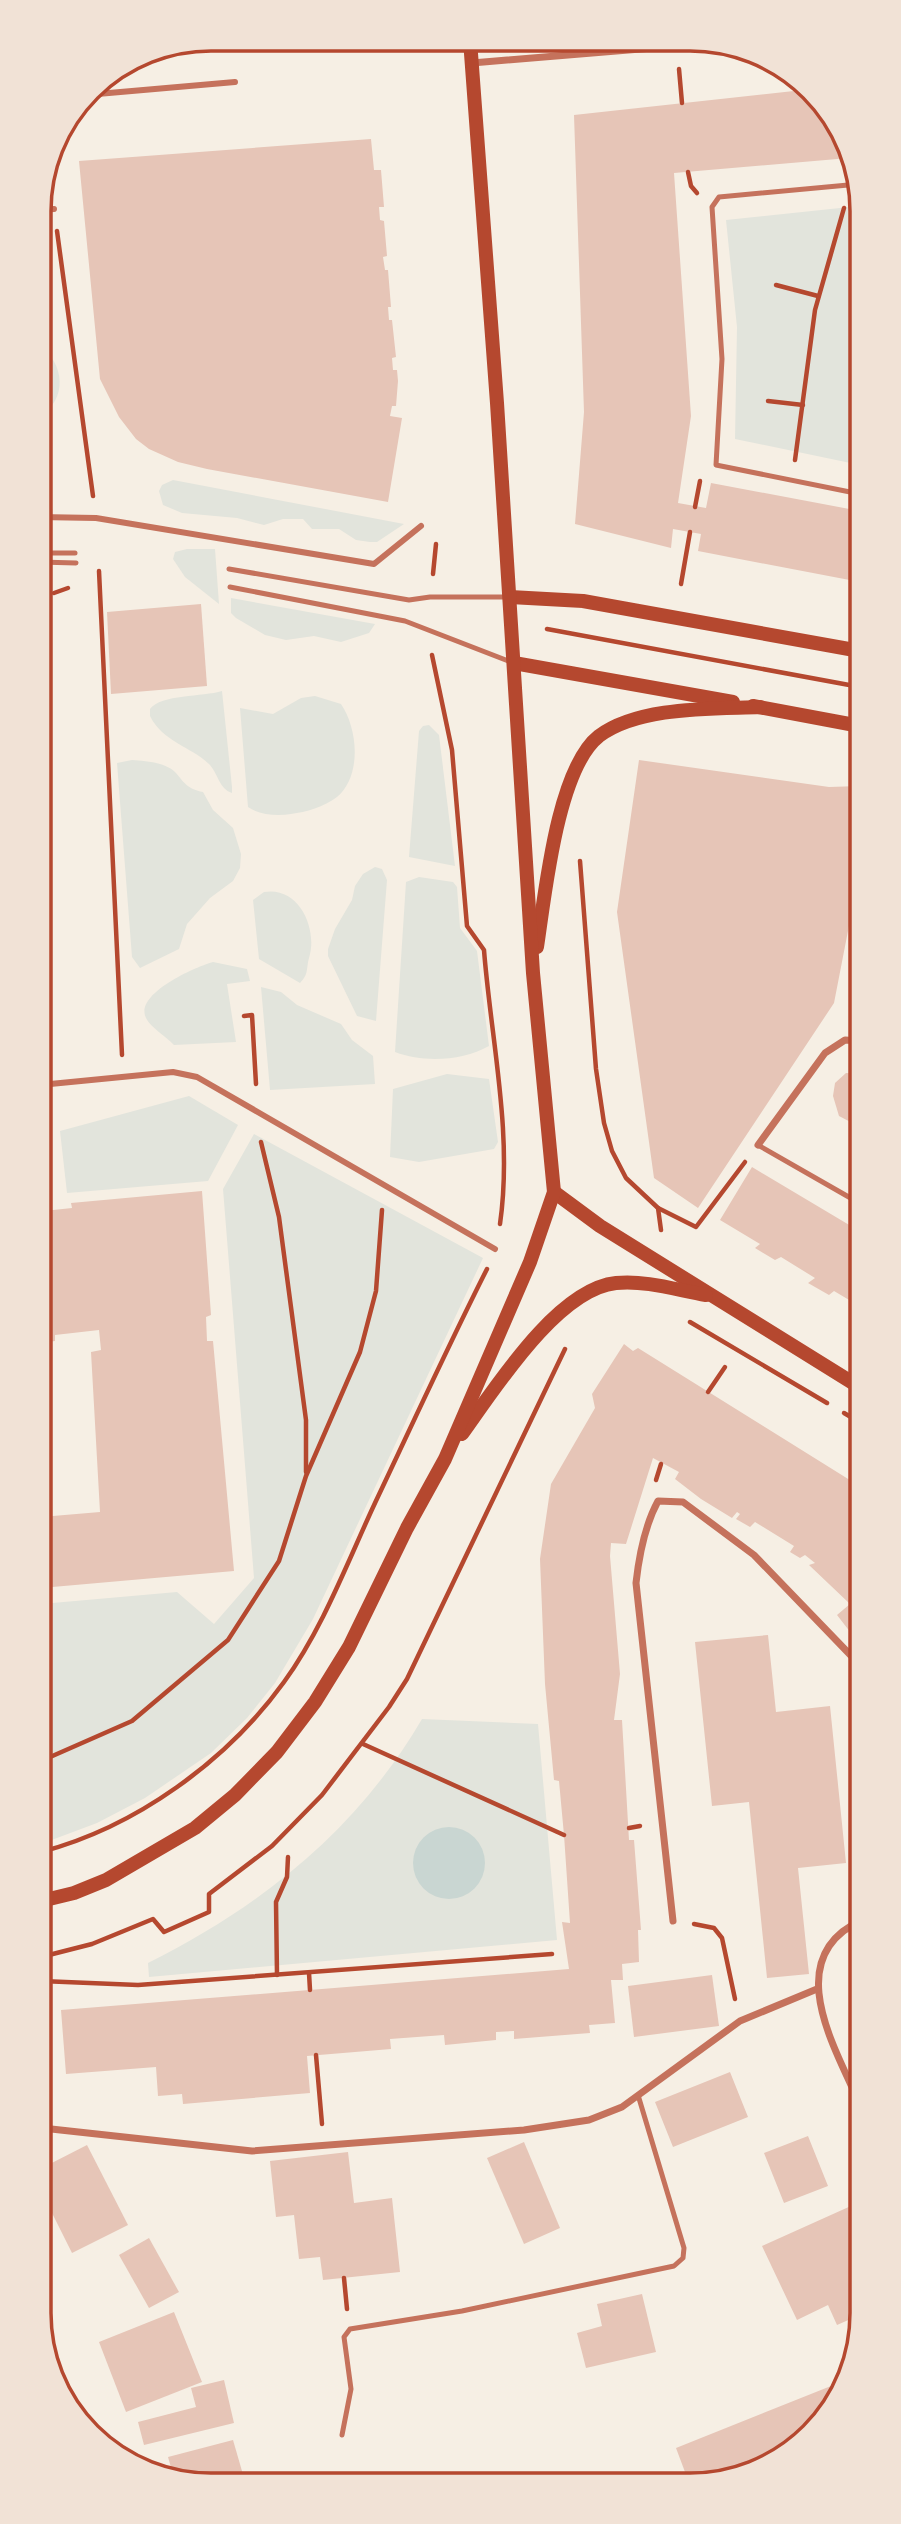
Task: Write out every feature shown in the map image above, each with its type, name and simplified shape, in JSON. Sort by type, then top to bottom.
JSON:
[{"type":"main road","points":[[51,1899],[106,1880],[173,1842],[235,1795],[277,1752],[315,1702],[349,1647],[407,1528],[445,1459],[530,1262],[554,1192],[533,973],[512,622],[471,51]]},
{"type":"main road","points":[[510,597],[583,601],[850,649]]},
{"type":"main road","points":[[514,663],[850,724]]},
{"type":"main road","points":[[533,973],[562,809],[580,756],[600,736],[638,720],[676,710],[760,707]]},
{"type":"main road","points":[[554,1192],[664,1266],[850,1381]]},
{"type":"main road","points":[[445,1459],[503,1377],[542,1330],[588,1293],[612,1283],[631,1282],[715,1297]]},
{"type":"street","points":[[472,63],[616,51]]},
{"type":"street","points":[[102,94],[235,82]]},
{"type":"street","points":[[51,517],[96,518],[374,564],[421,526]]},
{"type":"street","points":[[758,1145],[825,1053],[845,1040],[850,1040]]},
{"type":"street","points":[[51,1084],[173,1072],[197,1077],[495,1249]]},
{"type":"street","points":[[673,1921],[636,1583],[642,1549],[659,1501],[683,1502],[754,1555],[850,1655]]},
{"type":"street","points":[[850,1927],[841,1932],[827,1948],[819,1968],[817,1989],[821,2013],[850,2081]]},
{"type":"street","points":[[51,2129],[213,2149],[252,2151],[524,2130],[589,2120],[622,2107],[740,2021],[817,1989]]},
{"type":"lane","points":[[848,185],[719,197],[712,207],[722,359],[716,465],[850,492]]},
{"type":"lane","points":[[51,553],[75,553]]},
{"type":"lane","points":[[51,562],[76,563]]},
{"type":"lane","points":[[229,569],[409,600],[430,597],[510,597]]},
{"type":"lane","points":[[230,587],[405,621],[514,663]]},
{"type":"lane","points":[[758,1145],[850,1198]]},
{"type":"lane","points":[[342,2435],[351,2389],[344,2337],[350,2329],[475,2308],[674,2266],[683,2258],[684,2248],[638,2095]]},
{"type":"path","points":[[677,51],[682,103]]},
{"type":"path","points":[[52,194],[96,518],[123,1077]]},
{"type":"path","points":[[797,452],[818,296],[844,208]]},
{"type":"path","points":[[776,285],[818,296]]},
{"type":"path","points":[[768,401],[803,405]]},
{"type":"path","points":[[681,584],[690,532]]},
{"type":"path","points":[[512,622],[850,685]]},
{"type":"path","points":[[51,1848],[119,1821],[192,1776],[244,1729],[285,1681],[329,1607],[495,1249],[506,1180],[496,1065],[484,950],[467,926],[452,750],[439,689]]},
{"type":"path","points":[[580,854],[596,1069],[604,1123],[612,1151],[625,1178],[659,1208],[696,1227],[758,1145]]},
{"type":"path","points":[[244,1016],[251,1016],[262,1158],[279,1217],[305,1406],[306,1476]]},
{"type":"path","points":[[51,1757],[132,1721],[228,1640],[279,1561],[306,1476],[360,1352],[376,1291],[383,1184]]},
{"type":"path","points":[[659,1208],[664,1266]]},
{"type":"path","points":[[683,1318],[850,1417]]},
{"type":"path","points":[[51,1954],[92,1944],[153,1919],[163,1932],[209,1912],[209,1894],[272,1846],[337,1778],[407,1679],[570,1339]]},
{"type":"path","points":[[708,1392],[725,1367]]},
{"type":"path","points":[[363,1744],[564,1835]]},
{"type":"path","points":[[277,1975],[276,1902],[288,1877],[288,1857]]},
{"type":"path","points":[[673,1921],[714,1928],[722,1938],[740,2021]]},
{"type":"path","points":[[51,1981],[138,1985],[552,1954]]},
{"type":"path","points":[[309,1973],[310,1990]]},
{"type":"path","points":[[316,2056],[323,2146]]},
{"type":"shaded area","points":[[850,207],[850,463],[735,439],[737,327],[726,220]]},
{"type":"shaded area","points":[[51,358],[60,381],[55,401],[51,406]]},
{"type":"shaded area","points":[[173,480],[404,524],[377,542],[370,542],[356,540],[339,529],[312,529],[303,519],[283,519],[264,525],[237,518],[182,513],[163,505],[159,491],[162,485]]},
{"type":"shaded area","points":[[187,549],[215,549],[219,604],[185,577],[173,559],[175,552]]},
{"type":"shaded area","points":[[231,598],[375,624],[369,633],[341,642],[314,636],[286,640],[265,635],[236,618],[231,613]]},
{"type":"shaded area","points":[[222,691],[232,793],[224,788],[209,764],[169,738],[150,716],[150,709],[163,701]]},
{"type":"shaded area","points":[[315,696],[341,704],[351,726],[354,765],[345,788],[332,801],[303,812],[274,815],[252,810],[248,807],[240,708],[273,714],[301,698]]},
{"type":"shaded area","points":[[429,725],[439,735],[455,866],[409,857],[419,731],[423,726]]},
{"type":"shaded area","points":[[132,760],[167,766],[187,786],[203,792],[213,810],[233,828],[241,854],[240,868],[233,881],[210,898],[187,924],[179,949],[140,968],[132,957],[117,763]]},
{"type":"shaded area","points":[[375,867],[382,869],[387,880],[376,1021],[357,1016],[328,956],[335,929],[352,900],[355,886],[363,874]]},
{"type":"shaded area","points":[[419,877],[453,882],[457,887],[460,928],[477,951],[489,1046],[467,1055],[430,1059],[395,1052],[406,882]]},
{"type":"shaded area","points":[[264,892],[277,892],[287,896],[303,912],[308,923],[311,947],[306,974],[300,983],[259,959],[253,900]]},
{"type":"shaded area","points":[[213,962],[247,969],[250,981],[227,984],[236,1042],[174,1045],[146,1018],[145,1009],[149,1000],[168,983],[193,969]]},
{"type":"shaded area","points":[[261,987],[281,992],[297,1005],[341,1024],[352,1040],[373,1056],[375,1084],[270,1090]]},
{"type":"shaded area","points":[[447,1074],[489,1079],[498,1142],[494,1149],[419,1162],[390,1157],[393,1089]]},
{"type":"shaded area","points":[[189,1096],[238,1125],[208,1181],[67,1193],[60,1131]]},
{"type":"shaded area","points":[[254,1134],[483,1258],[313,1619],[275,1683],[247,1718],[211,1753],[145,1798],[97,1823],[51,1840],[51,1603],[177,1592],[214,1624],[254,1578],[223,1189]]},
{"type":"shaded area","points":[[422,1719],[538,1724],[557,1940],[149,1977],[148,1963],[190,1941],[268,1890],[337,1830],[368,1796]]},
{"type":"shaded area","points":[[449,1827],[463,1830],[475,1837],[482,1849],[485,1863],[482,1877],[475,1889],[463,1896],[449,1899],[435,1896],[423,1889],[416,1877],[413,1863],[416,1849],[423,1837],[435,1830]]},
{"type":"building","points":[[795,91],[817,113],[829,131],[842,159],[674,173],[691,416],[678,503],[706,508],[711,483],[850,509],[850,580],[698,551],[701,534],[673,529],[671,548],[575,524],[584,412],[574,115]]},
{"type":"building","points":[[371,139],[374,170],[381,170],[384,207],[379,207],[380,220],[384,221],[387,256],[383,257],[385,270],[388,270],[391,307],[388,307],[389,320],[392,320],[396,357],[392,358],[393,370],[397,370],[398,381],[396,406],[392,406],[390,416],[402,418],[388,502],[207,469],[178,462],[149,449],[136,439],[119,417],[100,379],[79,161]]},
{"type":"building","points":[[201,604],[207,686],[111,694],[107,612]]},
{"type":"building","points":[[639,760],[829,787],[850,786],[850,921],[834,1003],[698,1208],[654,1178],[617,912]]},
{"type":"building","points":[[846,1073],[850,1073],[850,1122],[839,1116],[833,1096],[835,1083]]},
{"type":"building","points":[[752,1167],[850,1225],[850,1300],[834,1291],[829,1295],[808,1283],[815,1278],[781,1257],[775,1260],[755,1248],[760,1244],[720,1220]]},
{"type":"building","points":[[202,1191],[211,1315],[206,1317],[207,1341],[213,1341],[234,1571],[51,1587],[51,1516],[100,1512],[91,1352],[101,1350],[99,1330],[55,1335],[55,1341],[51,1342],[51,1210],[72,1208],[71,1203]]},
{"type":"building","points":[[624,1344],[633,1351],[638,1348],[850,1480],[850,1604],[809,1565],[815,1563],[805,1555],[800,1558],[790,1552],[794,1546],[755,1522],[750,1527],[736,1519],[740,1514],[737,1512],[732,1518],[701,1499],[675,1479],[679,1472],[653,1458],[626,1544],[611,1543],[620,1674],[614,1720],[622,1720],[629,1840],[634,1840],[641,1930],[638,1930],[639,1962],[622,1964],[623,1980],[611,1980],[615,2023],[589,2025],[590,2033],[514,2039],[514,2031],[496,2032],[496,2040],[445,2045],[444,2035],[390,2039],[391,2049],[307,2056],[310,2093],[183,2104],[182,2094],[158,2096],[156,2067],[66,2074],[61,2010],[569,1969],[562,1922],[570,1923],[564,1835],[559,1781],[554,1780],[545,1684],[540,1559],[551,1484],[595,1408],[592,1394]]},
{"type":"building","points":[[850,1604],[850,1632],[837,1615]]},
{"type":"building","points":[[768,1635],[776,1712],[830,1706],[846,1863],[798,1868],[809,1974],[767,1978],[749,1802],[712,1806],[695,1642]]},
{"type":"building","points":[[712,1975],[719,2026],[634,2037],[628,1986]]},
{"type":"building","points":[[730,2072],[748,2117],[673,2147],[655,2102]]},
{"type":"building","points":[[808,2136],[828,2186],[784,2203],[764,2153]]},
{"type":"building","points":[[524,2142],[560,2228],[524,2244],[487,2158]]},
{"type":"building","points":[[87,2145],[128,2225],[72,2253],[51,2211],[51,2163]]},
{"type":"building","points":[[348,2152],[354,2203],[392,2198],[400,2272],[323,2280],[320,2257],[299,2259],[294,2215],[276,2217],[270,2161]]},
{"type":"building","points":[[850,2206],[850,2319],[837,2325],[828,2305],[797,2320],[762,2246]]},
{"type":"building","points":[[149,2238],[179,2292],[149,2308],[119,2255]]},
{"type":"building","points":[[642,2294],[656,2352],[586,2368],[577,2333],[602,2326],[597,2304]]},
{"type":"building","points":[[174,2312],[202,2382],[126,2412],[99,2342]]},
{"type":"building","points":[[224,2380],[234,2423],[144,2445],[138,2422],[196,2407],[191,2388]]},
{"type":"building","points":[[833,2385],[811,2419],[796,2434],[770,2452],[742,2465],[701,2473],[685,2473],[676,2448]]},
{"type":"building","points":[[233,2440],[243,2473],[179,2470],[171,2468],[168,2457]]}]
